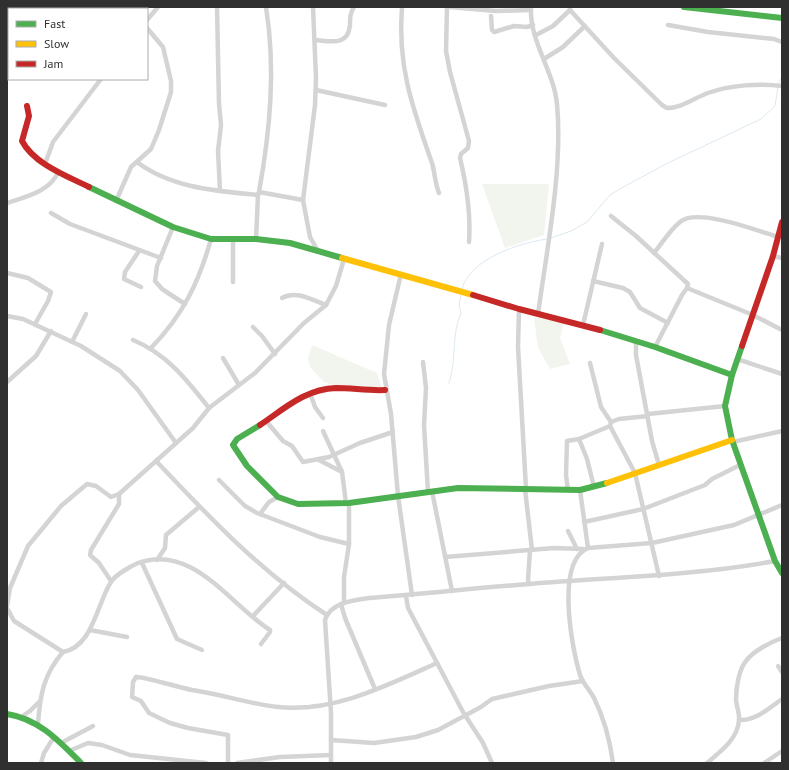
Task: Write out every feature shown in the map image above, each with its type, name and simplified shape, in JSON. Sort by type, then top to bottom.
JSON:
[{"type":"street","points":[[148,19],[158,7]]},
{"type":"street","points":[[217,7],[219,104],[221,125],[218,150],[220,191]]},
{"type":"street","points":[[256,239],[258,194],[272,94],[271,52],[266,7]]},
{"type":"street","points":[[313,7],[316,90],[303,200],[310,237],[318,251]]},
{"type":"street","points":[[315,40],[338,42],[347,36],[350,28],[350,17],[354,7]]},
{"type":"street","points":[[402,7],[400,44],[405,74],[414,113],[432,165],[439,193]]},
{"type":"street","points":[[470,242],[471,213],[467,186],[460,158],[461,154],[468,148],[469,141],[450,72],[446,51],[448,7],[496,11],[531,9],[533,25],[557,102],[558,124],[554,188],[538,314]]},
{"type":"street","points":[[684,7],[782,18]]},
{"type":"street","points":[[536,34],[553,26],[570,8],[614,58],[662,105],[667,108],[680,106],[708,93],[727,88],[770,84],[782,86]]},
{"type":"street","points":[[491,16],[492,30],[494,32],[514,26],[527,27],[533,25]]},
{"type":"street","points":[[668,25],[708,32],[774,39],[782,42]]},
{"type":"street","points":[[544,60],[563,48],[585,26]]},
{"type":"street","points":[[116,201],[127,174],[151,149],[159,130],[170,92],[171,81],[164,51],[160,42],[148,29]]},
{"type":"street","points":[[45,164],[53,142],[100,80]]},
{"type":"street","points":[[316,90],[385,105]]},
{"type":"street","points":[[27,106],[29,116],[22,141],[27,151],[58,172],[173,227],[211,239],[256,239],[290,243],[466,292],[519,309],[583,325],[655,347],[732,375]]},
{"type":"street","points":[[137,162],[157,175],[193,187],[303,200]]},
{"type":"street","points":[[7,202],[48,186],[55,179],[58,172]]},
{"type":"street","points":[[51,213],[70,224],[161,258]]},
{"type":"street","points":[[611,216],[688,284],[655,347]]},
{"type":"street","points":[[654,253],[680,221],[693,217],[703,217],[730,223],[778,237]]},
{"type":"street","points":[[782,222],[773,256],[732,375],[725,406],[732,441],[740,465],[758,516],[782,573]]},
{"type":"street","points":[[173,227],[155,275],[157,285],[166,293],[185,304]]},
{"type":"street","points":[[151,348],[171,327],[185,304],[195,285],[211,239]]},
{"type":"street","points":[[233,240],[233,282]]},
{"type":"street","points":[[583,325],[602,244]]},
{"type":"street","points":[[139,251],[125,272],[124,279],[141,287]]},
{"type":"street","points":[[773,256],[782,258]]},
{"type":"street","points":[[63,652],[14,621],[7,607],[9,587],[28,546],[34,537],[84,485],[91,484],[110,497],[119,494],[194,428],[209,408],[255,373],[304,323],[326,304],[336,286],[344,259]]},
{"type":"street","points":[[7,273],[28,278],[51,292],[48,301],[35,324]]},
{"type":"street","points":[[401,274],[389,325],[384,374],[385,390],[393,432],[398,496],[412,595]]},
{"type":"street","points":[[593,281],[623,288],[630,292],[640,308],[668,323]]},
{"type":"street","points":[[687,288],[753,315],[782,330]]},
{"type":"street","points":[[282,298],[290,295],[296,295],[326,304]]},
{"type":"street","points":[[519,309],[518,347],[531,550],[528,580],[529,584]]},
{"type":"street","points":[[72,342],[86,314]]},
{"type":"street","points":[[7,316],[15,316],[35,324],[100,358],[129,380],[176,443]]},
{"type":"street","points":[[253,327],[262,336],[275,354]]},
{"type":"street","points":[[7,382],[20,372],[36,356],[51,332]]},
{"type":"street","points":[[133,340],[151,348],[185,378],[209,408]]},
{"type":"street","points":[[636,341],[636,355],[652,441],[659,465]]},
{"type":"street","points":[[223,358],[239,385]]},
{"type":"street","points":[[737,359],[782,374]]},
{"type":"street","points":[[424,362],[426,388],[424,424],[430,491],[452,591]]},
{"type":"street","points":[[590,363],[601,407],[635,473],[642,509],[652,543],[659,576]]},
{"type":"street","points":[[385,390],[367,391],[343,388],[310,393],[294,400],[266,421],[237,439],[233,445],[247,466],[278,497],[298,504],[347,503],[461,488],[580,490],[594,487],[732,441],[782,431]]},
{"type":"street","points":[[310,393],[315,407],[323,418]]},
{"type":"street","points":[[568,490],[566,475],[566,442],[579,439],[619,419],[725,406]]},
{"type":"street","points":[[266,421],[283,441],[292,446],[303,462],[333,456],[360,443],[393,432]]},
{"type":"street","points":[[323,431],[333,456],[342,472],[347,503],[348,544],[342,603],[345,618],[375,689]]},
{"type":"street","points":[[579,439],[587,459],[594,487]]},
{"type":"street","points":[[157,460],[158,463],[199,507],[238,544],[284,583],[327,615]]},
{"type":"street","points":[[319,460],[342,472]]},
{"type":"street","points":[[584,522],[642,509],[705,485],[712,479],[740,465]]},
{"type":"street","points":[[219,480],[246,506],[260,514],[320,537],[348,544]]},
{"type":"street","points":[[260,514],[269,502],[271,495],[269,488]]},
{"type":"street","points":[[580,490],[586,548],[575,559],[570,581],[570,624],[575,654],[583,681],[594,698],[601,713],[613,763]]},
{"type":"street","points":[[111,581],[99,563],[90,555],[91,550],[119,504],[119,494]]},
{"type":"street","points":[[269,502],[278,497]]},
{"type":"street","points":[[445,557],[652,543],[734,525],[782,505]]},
{"type":"street","points":[[157,560],[165,548],[166,535],[199,507]]},
{"type":"street","points":[[568,531],[577,549]]},
{"type":"street","points":[[38,724],[39,702],[46,678],[63,652],[71,650],[76,646],[90,630],[111,581],[122,572],[142,563],[157,560],[175,561],[198,571],[270,630],[261,644]]},
{"type":"street","points":[[142,563],[177,639],[202,650]]},
{"type":"street","points":[[331,763],[331,704],[325,636],[327,615],[342,603],[354,600],[529,584],[659,576],[778,563]]},
{"type":"street","points":[[253,616],[284,583]]},
{"type":"street","points":[[406,596],[408,608],[436,663],[483,743],[492,763]]},
{"type":"street","points":[[90,630],[126,636]]},
{"type":"street","points":[[707,763],[730,741],[739,720],[736,698],[737,685],[745,661],[771,642],[782,638]]},
{"type":"street","points":[[228,763],[228,735],[188,728],[170,723],[149,713],[144,708],[141,701],[132,697],[133,682],[136,677],[147,678],[174,687],[277,707],[298,708],[342,702],[436,663]]},
{"type":"street","points":[[778,666],[782,672]]},
{"type":"street","points":[[331,740],[374,743],[403,740],[438,730],[466,716],[498,697],[583,681]]},
{"type":"street","points":[[739,720],[750,719],[764,713],[782,699]]},
{"type":"street","points":[[21,717],[39,702]]},
{"type":"street","points":[[7,714],[21,717],[38,724],[61,743],[81,763]]},
{"type":"street","points":[[61,743],[93,726]]},
{"type":"street","points":[[41,763],[44,753],[54,737]]},
{"type":"street","points":[[69,751],[88,743],[102,745],[130,755],[173,761],[206,763]]},
{"type":"street","points":[[764,763],[782,751]]},
{"type":"street","points":[[237,763],[280,757],[331,756]]},
{"type":"shaded area","points":[[482,184],[549,184],[544,235],[505,248]]},
{"type":"shaded area","points":[[534,317],[564,323],[560,338],[570,364],[550,369],[538,348]]},
{"type":"shaded area","points":[[312,345],[377,373],[382,388],[333,385],[324,382],[310,367],[308,358]]},
{"type":"waterway","points":[[778,84],[782,77]]},
{"type":"waterway","points":[[551,238],[571,231],[587,222],[610,195],[625,186],[668,163],[761,119],[775,106],[778,87]]},
{"type":"waterway","points":[[462,289],[467,278],[485,261],[511,248],[548,239]]},
{"type":"waterway","points":[[449,383],[453,365],[456,330],[461,313],[459,305],[461,294]]},
{"type":"traffic: fast","points":[[684,7],[782,18]]},
{"type":"traffic: fast","points":[[89,187],[173,227],[211,239],[256,239],[290,243],[342,258]]},
{"type":"traffic: fast","points":[[600,330],[655,347],[732,375]]},
{"type":"traffic: fast","points":[[742,346],[732,375],[725,406],[732,440],[775,561],[782,573]]},
{"type":"traffic: fast","points":[[260,425],[237,439],[233,445],[247,466],[278,497],[298,504],[349,503],[458,488],[580,490],[607,483]]},
{"type":"traffic: fast","points":[[7,714],[39,726],[56,739],[81,763]]},
{"type":"traffic: slow","points":[[342,258],[473,295]]},
{"type":"traffic: slow","points":[[607,483],[732,440]]},
{"type":"traffic: jam","points":[[27,106],[29,116],[22,141],[27,149],[43,163],[61,174],[89,187]]},
{"type":"traffic: jam","points":[[742,346],[773,256],[782,222]]},
{"type":"traffic: jam","points":[[473,295],[519,309],[600,330]]},
{"type":"traffic: jam","points":[[260,425],[295,401],[314,392],[336,388],[385,390]]}]
